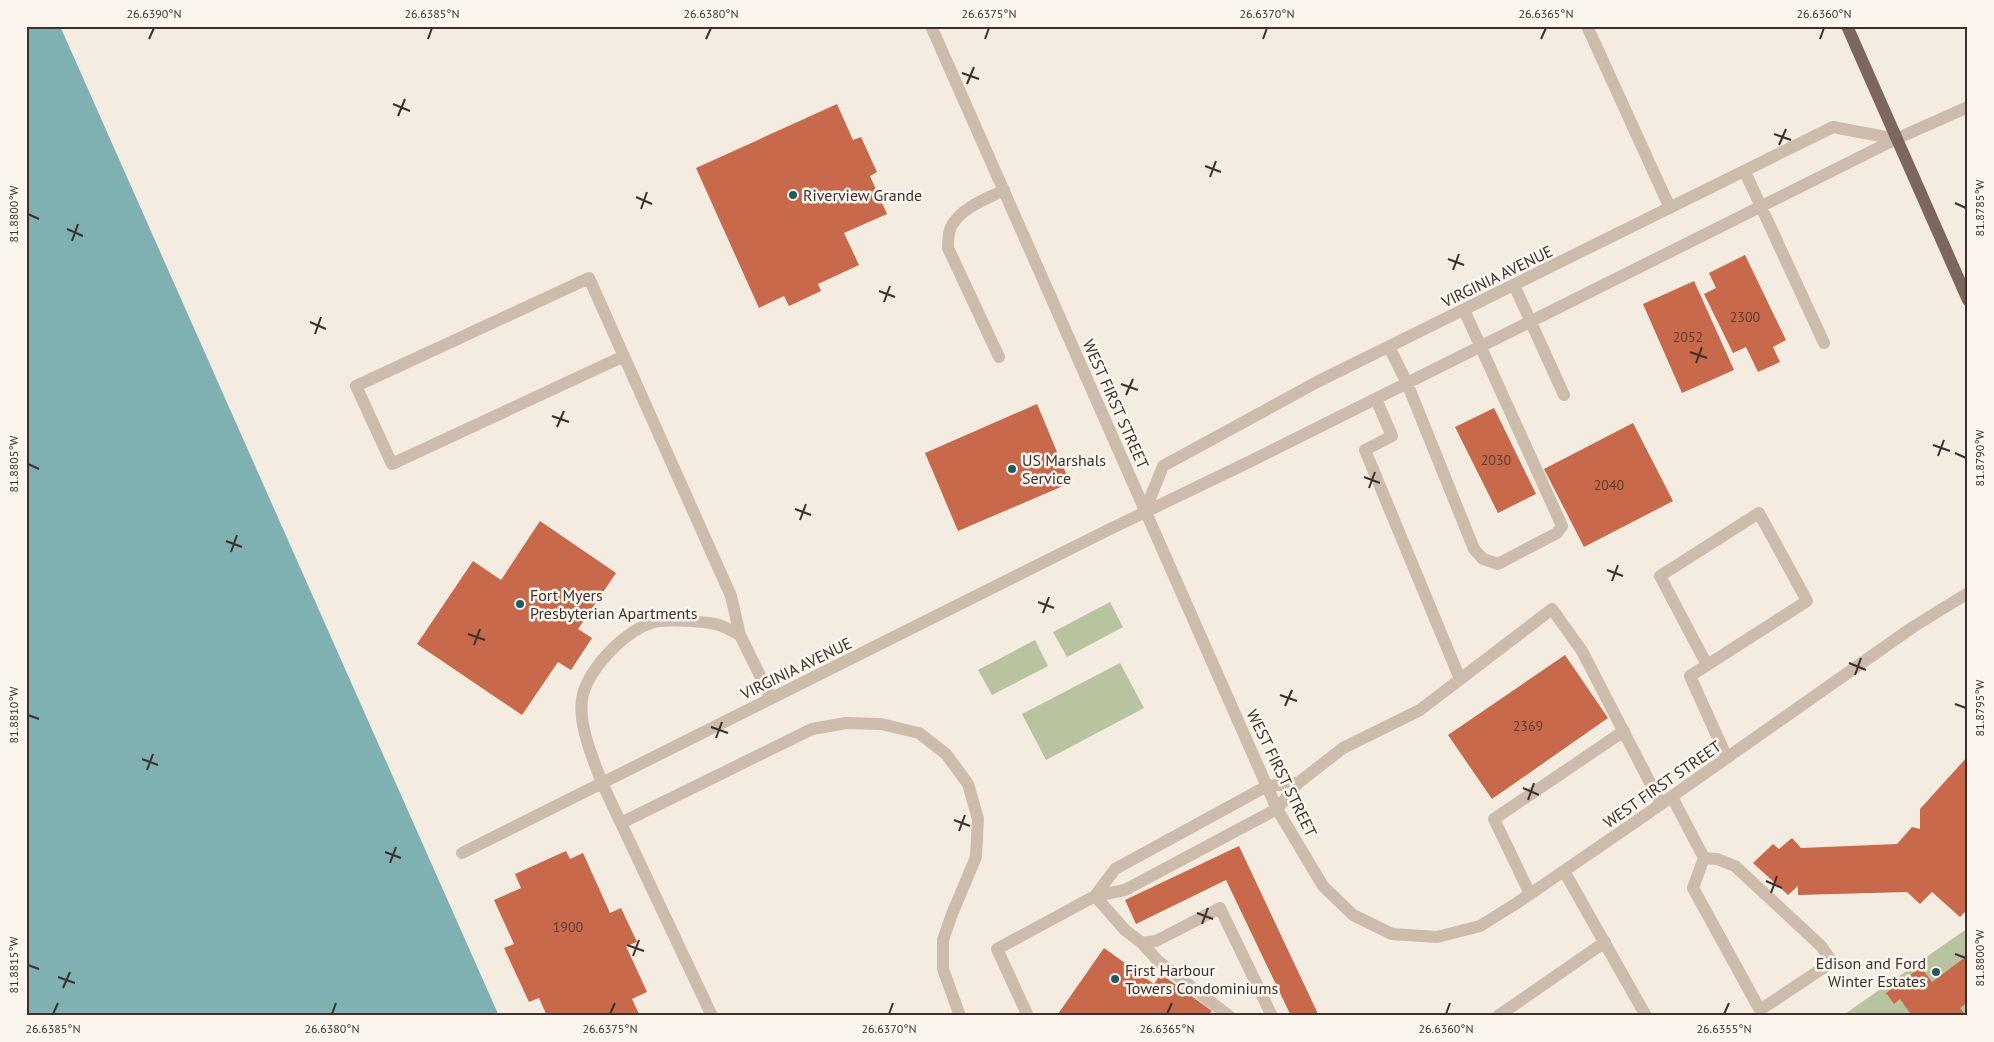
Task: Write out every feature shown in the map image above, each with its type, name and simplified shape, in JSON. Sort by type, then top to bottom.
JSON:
[{"type":"main road","points":[[1847,26],[1968,300]]},
{"type":"street","name":"WEST FIRST STREET","points":[[931,26],[1277,809],[1323,886],[1353,915],[1392,934],[1437,937],[1480,926],[1564,871],[1913,628],[1968,592]]},
{"type":"street","points":[[1587,26],[1670,208]]},
{"type":"street","name":"VIRGINIA AVENUE","points":[[462,853],[1145,511],[1251,461],[1896,140],[1968,107]]},
{"type":"street","name":"VIRGINIA AVENUE","points":[[1145,511],[1163,466],[1317,382],[1833,127],[1896,140]]},
{"type":"street","points":[[1745,172],[1824,343]]},
{"type":"street","points":[[999,357],[948,248],[948,237],[951,225],[966,211],[1004,190]]},
{"type":"street","points":[[624,356],[392,464],[356,386],[589,278],[624,356],[731,596],[740,635],[771,698]]},
{"type":"street","points":[[1514,285],[1564,395]]},
{"type":"street","points":[[1389,347],[1407,383],[1474,549],[1483,559],[1498,564],[1557,533],[1562,526],[1464,310]]},
{"type":"street","points":[[1376,399],[1392,436],[1365,450],[1460,679]]},
{"type":"street","points":[[1707,665],[1660,576],[1759,513],[1806,601],[1690,676],[1727,758]]},
{"type":"street","points":[[1028,1016],[997,949],[1095,896],[1125,890],[1277,809],[1298,783],[1343,748],[1420,710],[1552,609],[1582,651],[1624,731],[1666,801],[1704,858]]},
{"type":"street","points":[[712,1016],[602,783],[588,746],[583,723],[583,695],[592,676],[606,655],[624,638],[654,622],[683,621],[719,625],[740,635]]},
{"type":"street","points":[[621,823],[812,729],[846,723],[881,724],[919,732],[946,754],[968,784],[978,819],[976,856],[943,940],[943,969],[960,1016]]},
{"type":"street","points":[[1530,894],[1494,819],[1624,731]]},
{"type":"street","points":[[1095,896],[1115,869],[1267,786],[1298,783]]},
{"type":"street","points":[[1704,858],[1717,859],[1735,866],[1820,946],[1832,962],[1760,1010],[1693,888],[1704,858]]},
{"type":"street","points":[[1564,871],[1646,1016]]},
{"type":"street","points":[[1095,896],[1158,961],[1229,1016]]},
{"type":"street","points":[[1142,943],[1156,941],[1220,908],[1272,1016]]},
{"type":"street","points":[[1498,1016],[1605,942]]},
{"type":"green space","points":[[1110,602],[1123,627],[1067,657],[1053,632]]},
{"type":"green space","points":[[1035,640],[1048,666],[992,695],[978,670]]},
{"type":"green space","points":[[1120,663],[1144,708],[1046,760],[1022,714]]},
{"type":"green space","name":"Edison and Ford Winter Estates","points":[[1968,928],[1968,1016],[1842,1016]]},
{"type":"water","points":[[26,26],[60,26],[499,1016],[26,1016]]},
{"type":"building","name":"Riverview Grande","points":[[837,104],[853,140],[861,137],[877,172],[870,176],[887,214],[844,233],[859,265],[818,284],[821,291],[789,306],[784,296],[759,308],[696,168]]},
{"type":"building","points":[[1745,255],[1786,340],[1773,347],[1780,362],[1758,372],[1746,347],[1733,353],[1704,294],[1716,288],[1709,273]]},
{"type":"building","points":[[1694,281],[1734,370],[1682,393],[1643,304]]},
{"type":"building","points":[[1037,404],[1070,483],[958,531],[925,453]]},
{"type":"building","points":[[1494,408],[1536,494],[1498,513],[1455,427]]},
{"type":"building","points":[[1633,423],[1673,501],[1584,547],[1544,469]]},
{"type":"building","name":"Fort Myers Presbyterian Apartments","points":[[540,521],[616,573],[578,629],[592,638],[571,670],[558,662],[522,715],[417,644],[473,561],[501,580]]},
{"type":"building","points":[[1565,655],[1608,718],[1492,799],[1448,735]]},
{"type":"building","points":[[1968,756],[1968,909],[1960,917],[1932,892],[1920,904],[1907,892],[1798,895],[1798,886],[1788,895],[1753,863],[1773,844],[1779,849],[1792,838],[1801,848],[1897,844],[1912,827],[1920,829],[1920,809]]},
{"type":"building","points":[[1239,846],[1319,1016],[1291,1016],[1226,880],[1136,924],[1125,900]]},
{"type":"building","points":[[566,851],[570,859],[583,853],[610,913],[621,908],[637,942],[626,946],[647,992],[632,999],[640,1016],[547,1016],[539,998],[529,1002],[504,948],[514,944],[494,900],[521,888],[515,874]]},
{"type":"building","name":"First Harbour Towers Condominiums","points":[[1104,948],[1154,984],[1161,974],[1212,1011],[1208,1016],[1061,1016],[1058,1014]]},
{"type":"building","points":[[1968,955],[1968,1002],[1960,1008],[1966,1016],[1912,1016],[1900,999],[1894,1004],[1886,993],[1921,967],[1932,982]]},
{"type":"place","name":"Riverview Grande","points":[[793,195]]},
{"type":"place","name":"US Marshals Service","points":[[1012,469]]},
{"type":"place","name":"Fort Myers Presbyterian Apartments","points":[[520,604]]},
{"type":"place","name":"Edison and Ford Winter Estates","points":[[1936,972]]},
{"type":"place","name":"First Harbour Towers Condominiums","points":[[1115,979]]}]
